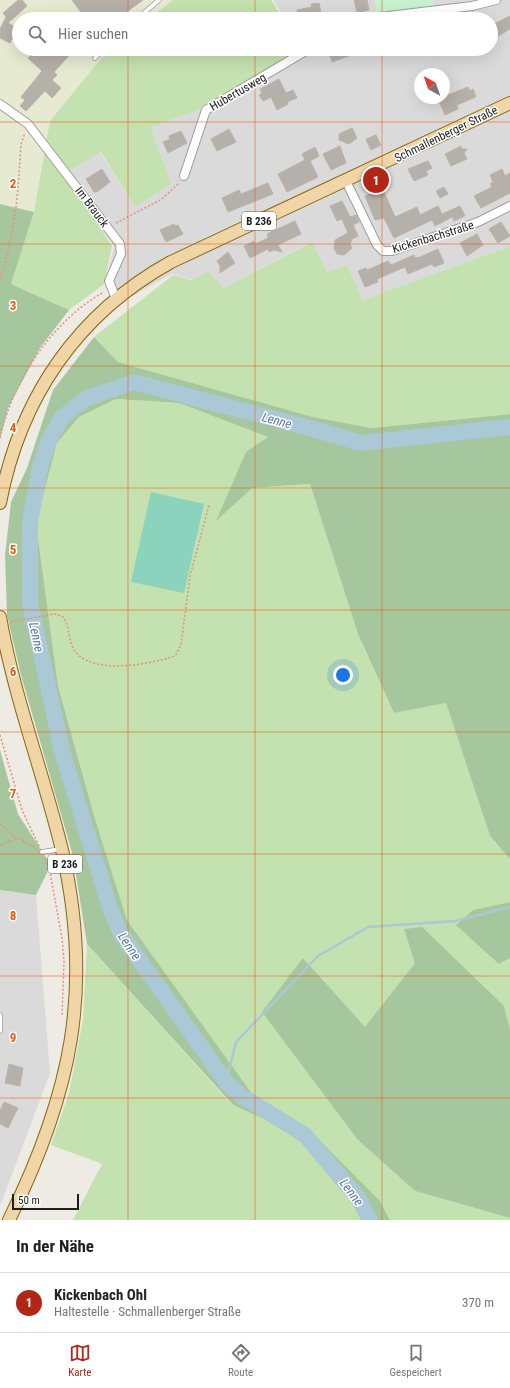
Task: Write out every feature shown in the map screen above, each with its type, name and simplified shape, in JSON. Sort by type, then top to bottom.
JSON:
[{"type":"main road","name":"Schmallenberger Straße","points":[[0,503],[10,458],[19,434],[40,390],[58,362],[113,293],[144,278],[171,262],[510,103]]},
{"type":"main road","name":"B 236","points":[[5,620],[9,665],[61,849],[72,902],[77,982],[72,1038],[54,1115],[30,1178],[9,1220]]},
{"type":"street","points":[[422,12],[472,6],[493,0]]},
{"type":"street","name":"Hubertusweg","points":[[184,176],[206,110],[297,56]]},
{"type":"street","name":"Im Brauck","points":[[0,104],[28,124],[120,244],[121,249],[117,264],[109,281],[113,293]]},
{"type":"street","name":"Kickenbachstraße","points":[[346,181],[377,246],[383,250],[392,252],[478,222],[510,206]]},
{"type":"lane","points":[[145,12],[159,0]]},
{"type":"lane","points":[[42,852],[61,849]]},
{"type":"lane","points":[[0,1015],[0,1031]]},
{"type":"path","points":[[0,278],[9,251],[16,216],[21,144],[28,124]]},
{"type":"path","points":[[107,228],[162,199],[176,187],[184,176]]},
{"type":"path","points":[[0,438],[7,410],[41,349],[89,300],[113,293]]},
{"type":"path","points":[[5,620],[54,614],[62,616],[65,619],[73,647],[77,654],[83,659],[96,665],[120,665],[148,662],[175,656],[181,645],[190,576],[209,505]]},
{"type":"path","points":[[0,736],[22,810],[49,867],[62,938],[64,961],[62,1023]]},
{"type":"path","points":[[0,824],[16,838]]},
{"type":"path","points":[[0,845],[16,838],[22,838],[42,852]]},
{"type":"shaded area","points":[[273,0],[510,0],[510,246],[363,300],[347,265],[327,272],[311,242],[223,288],[172,274],[125,300],[105,284],[114,246],[101,229],[69,171],[100,152],[135,207],[171,184],[151,127],[191,113],[291,56],[498,56],[498,12],[281,12]]},
{"type":"shaded area","points":[[0,890],[36,895],[50,1073],[0,1206]]},
{"type":"green space","points":[[0,0],[173,0],[157,12],[12,12],[12,56],[103,56],[50,121],[34,212],[0,204]]},
{"type":"green space","points":[[173,0],[271,0],[279,12],[157,12]]},
{"type":"green space","points":[[375,0],[433,0],[434,8],[395,12],[376,12]]},
{"type":"green space","points":[[103,56],[289,56],[191,113],[151,127],[171,184],[135,207],[101,152],[69,171],[100,228],[112,246],[104,284],[69,310],[11,284],[34,212],[50,121]]},
{"type":"green space","points":[[0,204],[34,212],[11,284],[69,310],[40,348],[8,408],[0,439]]},
{"type":"green space","points":[[312,242],[327,272],[347,265],[363,300],[510,246],[510,414],[372,428],[313,417],[118,362],[94,337],[173,275],[191,280],[208,272],[223,288]]},
{"type":"green space","points":[[94,337],[118,362],[313,417],[372,428],[510,414],[510,859],[490,836],[446,703],[394,713],[358,634],[310,484],[252,488],[216,521],[246,452],[268,437],[179,403],[116,399],[79,417],[57,443],[36,523],[58,686],[95,819],[127,920],[253,1095],[312,1132],[307,1138],[233,1105],[87,944],[73,856],[21,675],[7,615],[5,555],[11,502],[27,468],[53,390]]},
{"type":"green space","points":[[116,399],[179,403],[268,437],[252,488],[310,484],[358,634],[394,713],[446,703],[490,836],[510,859],[510,902],[473,910],[499,964],[510,958],[510,1029],[504,1006],[415,963],[365,1028],[303,958],[358,1140],[415,1191],[510,1218],[510,1220],[390,1220],[380,1201],[357,1210],[361,1220],[73,1220],[102,1164],[51,1145],[69,1093],[83,1020],[87,944],[232,1105],[312,1132],[253,1095],[127,920],[95,819],[58,686],[36,523],[57,443],[79,417]]},
{"type":"green space","points":[[151,492],[204,504],[184,593],[131,582]]},
{"type":"green space","points":[[0,750],[18,814],[51,865],[36,895],[0,890]]},
{"type":"green space","points":[[510,902],[510,958],[499,964],[456,925],[473,910]]},
{"type":"green space","points":[[422,927],[504,1006],[510,1029],[510,1218],[415,1191],[358,1140],[262,1012],[303,958],[365,1027],[415,963],[404,929]]},
{"type":"green space","points":[[316,1137],[380,1201],[390,1220],[361,1220],[357,1210],[308,1144]]},
{"type":"building","points":[[18,0],[22,0],[27,6],[20,12],[12,12],[12,19],[8,23],[12,25],[12,39],[10,43],[0,38],[0,29],[6,17],[3,13]]},
{"type":"building","points":[[72,0],[143,0],[127,12],[81,12]]},
{"type":"building","points":[[354,0],[367,0],[369,10],[357,12]]},
{"type":"building","points":[[319,3],[321,12],[297,12],[297,10],[312,7],[311,4]]},
{"type":"building","points":[[510,16],[510,29],[498,36],[498,22]]},
{"type":"building","points":[[30,56],[69,56],[54,72],[57,75],[52,80],[61,88],[52,98],[45,91],[26,111],[20,106],[25,100],[21,97],[42,71],[28,58]]},
{"type":"building","points":[[330,56],[349,56],[332,62]]},
{"type":"building","points":[[279,79],[286,93],[293,90],[297,98],[287,102],[288,104],[277,110],[271,97],[263,101],[259,95],[262,93],[260,89]]},
{"type":"building","points":[[468,87],[470,91],[473,89],[476,97],[457,105],[458,109],[445,115],[440,104],[450,104],[450,94]]},
{"type":"building","points":[[352,128],[357,138],[349,144],[339,140],[339,134]]},
{"type":"building","points":[[229,129],[236,142],[217,151],[211,139]]},
{"type":"building","points":[[181,131],[187,143],[168,153],[163,142],[170,139],[169,136]]},
{"type":"building","points":[[376,135],[381,145],[371,150],[366,139]]},
{"type":"building","points":[[340,146],[346,163],[331,170],[323,154]]},
{"type":"building","points":[[461,146],[462,149],[467,149],[464,153],[467,159],[451,166],[445,154]]},
{"type":"building","points":[[315,147],[319,156],[310,161],[318,177],[287,192],[278,174],[305,160],[302,154]]},
{"type":"building","points":[[428,161],[432,168],[426,171],[428,175],[414,181],[408,169]]},
{"type":"building","points":[[102,169],[110,182],[97,192],[94,192],[86,179]]},
{"type":"building","points":[[502,169],[505,176],[510,173],[510,193],[481,208],[474,196],[492,187],[490,184],[493,182],[490,175]]},
{"type":"building","points":[[385,178],[388,185],[382,187],[395,217],[417,207],[420,215],[438,206],[442,214],[460,206],[465,216],[454,221],[452,217],[435,226],[432,220],[394,238],[384,218],[375,220],[365,196],[374,192],[370,184]]},
{"type":"building","points":[[268,183],[273,194],[228,212],[222,198],[239,190],[241,194]]},
{"type":"building","points":[[444,187],[448,194],[440,198],[436,191]]},
{"type":"building","points":[[342,201],[350,217],[356,215],[359,222],[353,225],[358,236],[352,239],[350,244],[352,248],[344,255],[337,254],[334,248],[335,240],[348,233],[342,219],[337,221],[330,206]]},
{"type":"building","points":[[295,221],[301,234],[278,245],[282,252],[274,250],[269,252],[268,249],[250,258],[244,246],[254,241],[255,244],[268,238],[267,234]]},
{"type":"building","points":[[501,222],[510,236],[498,243],[489,229]]},
{"type":"building","points":[[174,224],[175,226],[178,225],[183,234],[166,242],[160,230]]},
{"type":"building","points":[[477,234],[483,245],[467,256],[460,243]]},
{"type":"building","points":[[438,249],[444,263],[434,267],[432,264],[408,274],[405,267],[377,279],[378,282],[365,287],[358,271],[366,268],[367,270],[388,261],[391,265],[414,255],[415,258],[420,257]]},
{"type":"building","points":[[228,252],[235,263],[220,273],[220,266],[217,261]]},
{"type":"building","points":[[9,1064],[23,1068],[20,1086],[5,1083]]},
{"type":"building","points":[[4,1102],[18,1108],[8,1128],[0,1124],[0,1111]]},
{"type":"waterway","name":"Lenne","points":[[370,1220],[359,1199],[305,1135],[243,1097],[226,1082],[121,934],[110,908],[62,751],[30,603],[30,522],[40,467],[49,440],[62,417],[87,398],[134,382],[361,443],[510,427]]},
{"type":"waterway","points":[[226,1082],[236,1042],[318,956],[368,927],[455,921],[510,907]]},
{"type":"place","name":"Kickenbach Ohl","points":[[376,180]]}]
